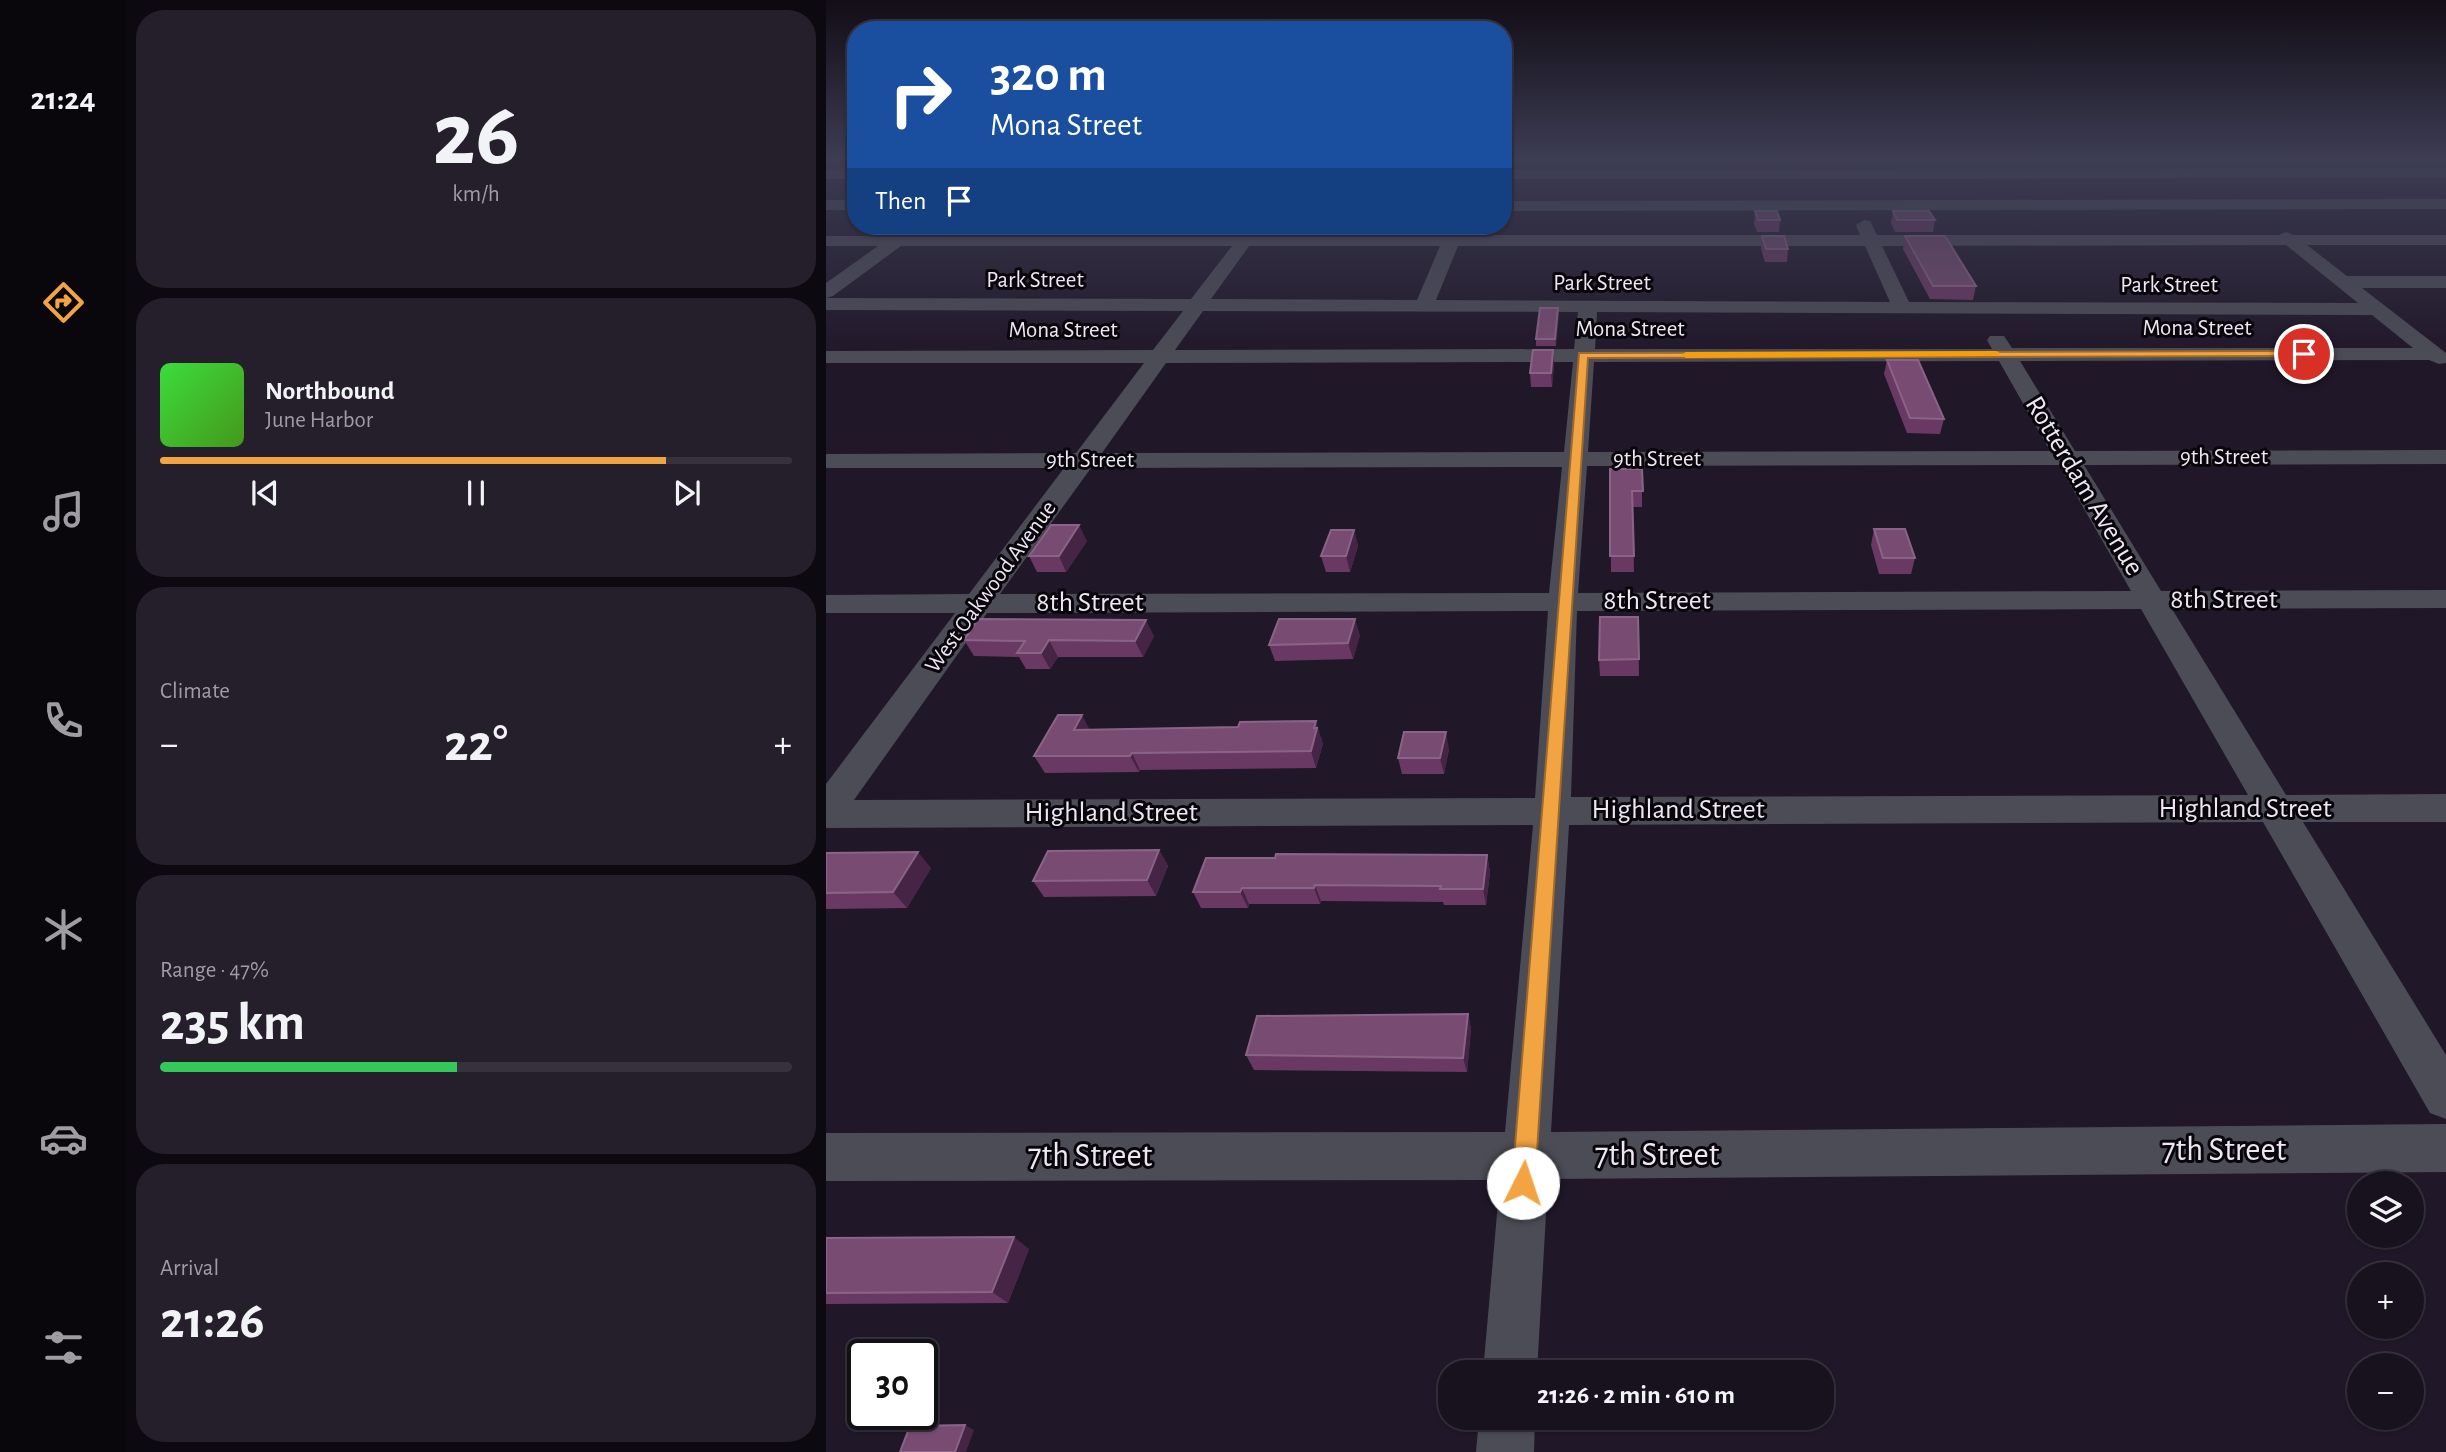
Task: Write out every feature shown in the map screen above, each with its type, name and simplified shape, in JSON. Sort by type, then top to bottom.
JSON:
[{"type":"street","points":[[1864,225],[1903,309]]},
{"type":"street","points":[[2271,225],[2440,359]]},
{"type":"street","points":[[826,292],[905,235]]},
{"type":"street","points":[[826,241],[895,242],[1170,235]]},
{"type":"street","name":"West Oakwood Avenue","points":[[826,813],[1248,235]]},
{"type":"street","points":[[1424,306],[1454,235]]},
{"type":"street","points":[[1506,235],[1872,242],[2446,240]]},
{"type":"street","points":[[2344,282],[2446,282]]},
{"type":"street","name":"Park Street","points":[[826,304],[2378,309]]},
{"type":"street","points":[[1511,1360],[1552,811],[1563,601],[1588,307]]},
{"type":"street","name":"Rotterdam Avenue","points":[[1979,309],[2446,1097]]},
{"type":"street","points":[[2406,331],[2437,331]]},
{"type":"street","name":"Mona Street","points":[[826,357],[2006,354],[2440,359]]},
{"type":"street","name":"9th Street","points":[[826,461],[2446,457]]},
{"type":"street","name":"8th Street","points":[[826,604],[2446,598]]},
{"type":"street","name":"Highland Street","points":[[826,813],[2446,808]]},
{"type":"street","name":"7th Street","points":[[826,1157],[1525,1156],[2446,1148]]},
{"type":"street","points":[[1505,1452],[1506,1430]]},
{"type":"building","points":[[1762,236],[1784,236],[1788,249],[1766,249]]},
{"type":"building","points":[[1905,236],[1945,236],[1976,286],[1933,286]]},
{"type":"building","points":[[1540,308],[1558,308],[1555,339],[1536,339]]},
{"type":"building","points":[[1533,350],[1553,350],[1551,373],[1530,373]]},
{"type":"building","points":[[1887,360],[1918,360],[1944,419],[1910,418]]},
{"type":"building","points":[[1610,469],[1642,469],[1643,491],[1632,491],[1634,556],[1610,556]]},
{"type":"building","points":[[1051,525],[1079,525],[1059,556],[1029,556]]},
{"type":"building","points":[[1874,529],[1905,529],[1915,558],[1883,558]]},
{"type":"building","points":[[1331,530],[1354,530],[1346,556],[1321,556]]},
{"type":"building","points":[[1600,617],[1638,617],[1639,659],[1599,660]]},
{"type":"building","points":[[978,619],[1146,620],[1135,641],[1049,640],[1041,653],[1017,653],[1025,641],[964,640]]},
{"type":"building","points":[[1279,619],[1355,619],[1348,643],[1269,645]]},
{"type":"building","points":[[1058,715],[1082,715],[1074,730],[1238,727],[1240,722],[1316,721],[1314,728],[1317,728],[1311,751],[1034,756]]},
{"type":"building","points":[[1404,732],[1446,732],[1440,758],[1398,758]]},
{"type":"building","points":[[1159,850],[1147,880],[1033,881],[1048,851]]},
{"type":"building","points":[[918,852],[893,892],[826,893],[826,853]]},
{"type":"building","points":[[1276,854],[1487,855],[1483,889],[1315,885],[1314,888],[1242,888],[1240,892],[1193,892],[1206,858],[1275,858]]},
{"type":"building","points":[[1468,1014],[1463,1058],[1246,1055],[1257,1016]]},
{"type":"building","points":[[1014,1237],[992,1292],[826,1293],[826,1238]]},
{"type":"building","points":[[938,1425],[965,1425],[955,1452],[900,1452],[908,1430],[938,1430]]},
{"type":"slow traffic","points":[[1686,355],[1996,354]]},
{"type":"route","points":[[1523,1183],[1552,811],[1563,601],[1583,355],[2304,354]]}]
